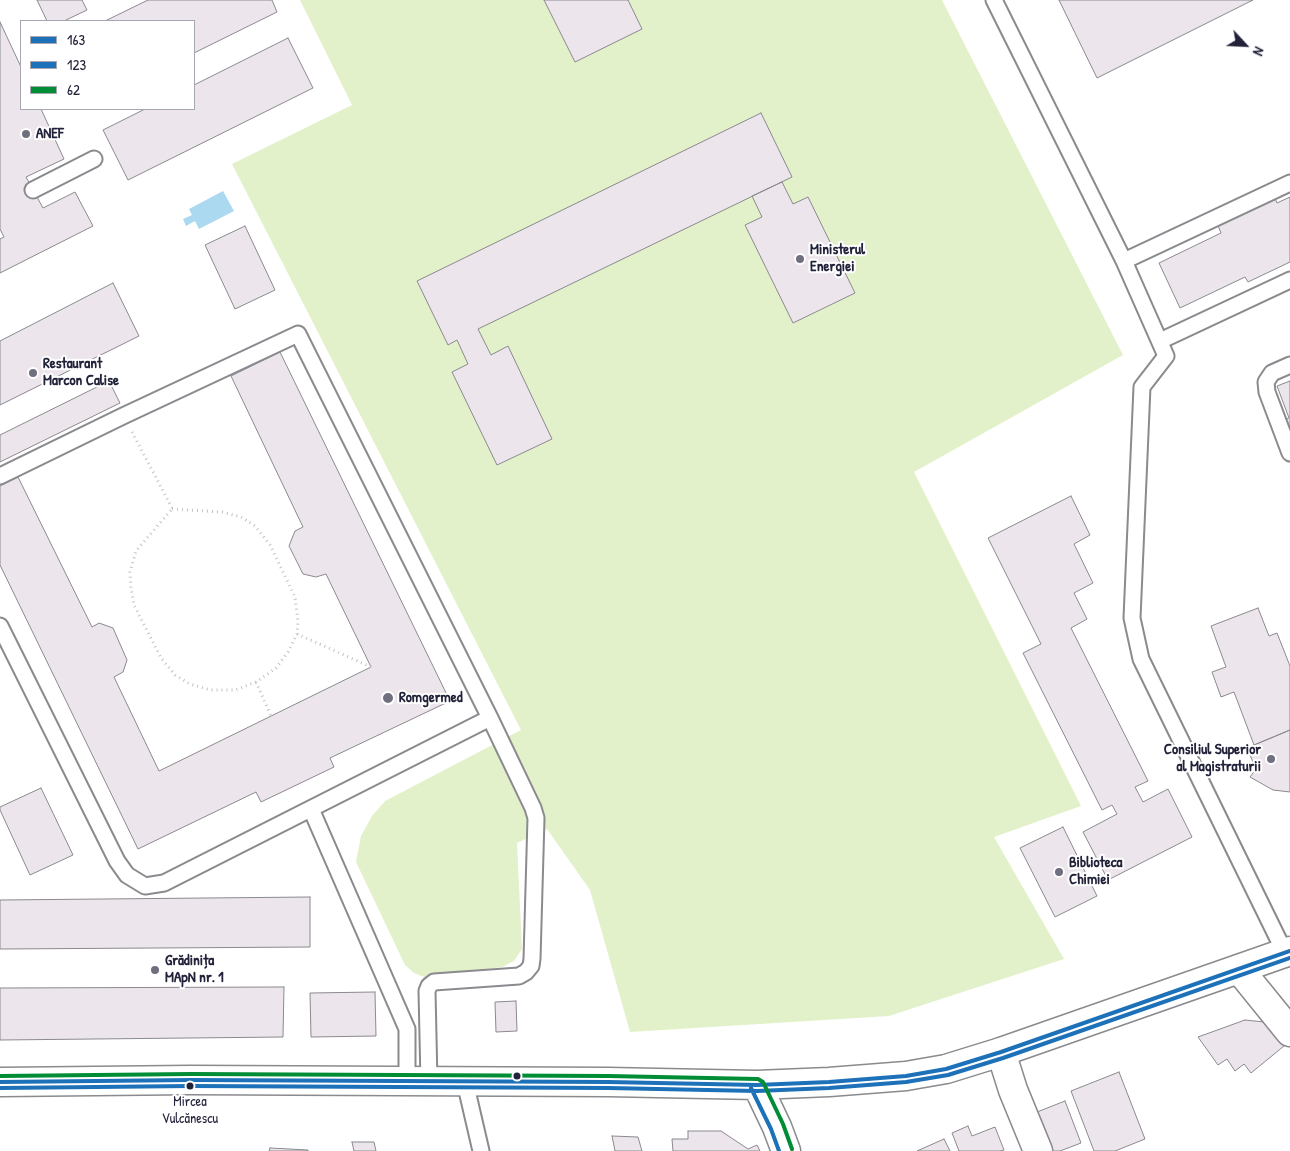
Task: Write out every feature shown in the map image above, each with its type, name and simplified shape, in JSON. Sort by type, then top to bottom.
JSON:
[{"type":"main road","points":[[0,1082],[201,1080],[757,1085],[906,1076],[946,1069],[1002,1052],[1288,952]]},
{"type":"main road","points":[[1239,969],[1290,1032]]},
{"type":"main road","points":[[1002,1052],[1013,1090],[1038,1151]]},
{"type":"main road","points":[[757,1085],[786,1151]]},
{"type":"lane","points":[[994,0],[1124,261],[1166,356],[1142,387],[1132,618],[1141,659],[1288,952]]},
{"type":"lane","points":[[33,190],[94,160]]},
{"type":"lane","points":[[1124,261],[1290,183]]},
{"type":"lane","points":[[1160,341],[1290,280]]},
{"type":"lane","points":[[0,476],[298,334],[490,718],[534,808],[536,818],[531,966],[519,976],[434,982],[429,986],[418,1082]]},
{"type":"lane","points":[[1290,365],[1272,373],[1266,382],[1266,392],[1290,453]]},
{"type":"lane","points":[[0,626],[116,861],[127,875],[145,886],[164,883],[490,718]]},
{"type":"lane","points":[[311,809],[407,1029],[418,1082]]},
{"type":"lane","points":[[465,1082],[481,1151]]},
{"type":"path","points":[[123,416],[172,509]]},
{"type":"path","points":[[172,509],[222,512],[242,517],[255,526],[270,545],[295,597],[298,621],[297,634],[288,652],[276,668],[256,682],[235,690],[210,690],[190,684],[175,675],[161,658],[134,605],[130,572],[136,551],[172,509]]},
{"type":"path","points":[[297,634],[371,667]]},
{"type":"path","points":[[256,682],[271,716]]},
{"type":"green space","points":[[300,0],[942,0],[1123,355],[914,472],[1081,806],[994,837],[1064,959],[889,1016],[630,1032],[590,890],[547,829],[517,843],[522,949],[514,961],[502,967],[427,978],[414,973],[405,965],[356,862],[361,836],[372,816],[385,801],[521,730],[232,164],[352,105]]},
{"type":"water","points":[[223,191],[234,211],[199,229],[195,221],[186,226],[183,219],[192,215],[189,209]]},
{"type":"building","points":[[37,0],[82,0],[87,10],[66,20],[47,20]]},
{"type":"building","points":[[148,0],[272,0],[277,12],[195,53],[195,20],[107,20]]},
{"type":"building","points":[[544,0],[628,0],[642,29],[575,62]]},
{"type":"building","points":[[1059,0],[1253,0],[1097,78]]},
{"type":"building","name":"ANEF","points":[[0,22],[20,65],[20,110],[41,110],[64,159],[26,177],[43,208],[75,192],[93,226],[0,273],[0,239],[4,237],[0,229]]},
{"type":"building","points":[[288,38],[313,88],[128,180],[103,130],[143,110],[195,110],[195,84]]},
{"type":"building","points":[[761,113],[792,177],[478,329],[491,355],[508,346],[552,439],[497,465],[452,372],[468,364],[457,340],[448,345],[417,281]]},
{"type":"building","name":"Ministerul Energiei","points":[[782,182],[793,204],[808,197],[855,293],[793,323],[745,225],[762,217],[752,196]]},
{"type":"building","points":[[1274,196],[1277,203],[1290,197],[1290,262],[1248,282],[1245,277],[1180,308],[1159,263],[1221,233],[1217,223]]},
{"type":"building","points":[[245,226],[275,290],[235,309],[205,245]]},
{"type":"building","name":"Restaurant Marcon Calise","points":[[113,283],[139,336],[0,405],[0,341]]},
{"type":"building","points":[[280,352],[450,701],[330,758],[334,767],[261,802],[256,792],[138,849],[0,565],[0,486],[18,477],[92,627],[99,623],[113,628],[127,660],[123,672],[114,677],[159,771],[371,667],[326,574],[316,577],[303,574],[289,546],[295,531],[303,527],[231,376]]},
{"type":"building","points":[[109,381],[120,403],[0,462],[0,435]]},
{"type":"building","points":[[1290,381],[1290,433],[1282,421],[1289,418],[1277,386]]},
{"type":"building","points":[[1071,496],[1090,535],[1074,544],[1093,583],[1074,593],[1087,619],[1071,628],[1148,781],[1135,787],[1143,802],[1168,789],[1192,837],[1108,880],[1083,832],[1117,814],[1112,805],[1102,810],[1023,653],[1041,644],[988,538]]},
{"type":"building","points":[[1258,608],[1269,636],[1277,633],[1290,666],[1290,730],[1254,745],[1234,692],[1221,697],[1212,672],[1226,667],[1211,626]]},
{"type":"building","name":"Consiliul Superior al Magistraturii","points":[[1290,730],[1290,792],[1273,790],[1250,777],[1256,769],[1247,748]]},
{"type":"building","points":[[41,788],[73,855],[30,875],[0,807]]},
{"type":"building","name":"Biblioteca Chimiei","points":[[1063,827],[1097,896],[1055,917],[1020,848]]},
{"type":"building","points":[[310,897],[310,947],[0,949],[0,900]]},
{"type":"building","points":[[284,987],[283,1037],[0,1040],[0,988]]},
{"type":"building","points":[[375,992],[376,1036],[311,1037],[310,993]]},
{"type":"building","points":[[516,1001],[517,1031],[496,1032],[495,1002]]},
{"type":"building","points":[[1245,1020],[1264,1022],[1284,1046],[1251,1073],[1244,1064],[1235,1071],[1227,1059],[1218,1065],[1198,1037]]},
{"type":"building","points":[[1119,1072],[1145,1139],[1115,1151],[1094,1151],[1071,1091]]},
{"type":"building","points":[[1065,1101],[1081,1143],[1060,1151],[1046,1151],[1032,1114]]},
{"type":"building","points":[[968,1126],[972,1136],[995,1127],[1004,1150],[959,1151],[952,1133]]},
{"type":"building","points":[[688,1131],[721,1131],[748,1149],[757,1145],[760,1151],[673,1151],[672,1139],[688,1139]]},
{"type":"building","points":[[612,1136],[638,1137],[642,1151],[615,1151]]},
{"type":"building","points":[[944,1139],[950,1151],[917,1151]]},
{"type":"building","points":[[352,1142],[374,1142],[376,1151],[354,1151]]},
{"type":"building","points":[[270,1148],[308,1150],[308,1151],[269,1151]]},
{"type":"transit line","name":"163","points":[[0,1082],[191,1080],[608,1082],[757,1085],[906,1076],[946,1069],[1001,1052],[1290,951]]},
{"type":"transit line","name":"123","points":[[0,1088],[191,1086],[608,1088],[757,1091],[906,1082],[948,1075],[1003,1058],[1290,958]]},
{"type":"transit line","name":"62","points":[[0,1076],[191,1074],[608,1076],[758,1079],[763,1082],[783,1124],[792,1149]]},
{"type":"transit line","name":"123","points":[[751,1088],[771,1129],[779,1151]]},
{"type":"place","name":"ANEF","points":[[26,134]]},
{"type":"place","name":"Ministerul Energiei","points":[[800,259]]},
{"type":"place","name":"Restaurant Marcon Calise","points":[[33,373]]},
{"type":"place","name":"Romgermed","points":[[388,698]]},
{"type":"place","name":"Consiliul Superior al Magistraturii","points":[[1271,759]]},
{"type":"place","name":"Biblioteca Chimiei","points":[[1059,872]]},
{"type":"place","name":"Grădinița MApN nr. 1","points":[[155,970]]},
{"type":"place","name":"Mircea Vulcănescu","points":[[190,1086]]}]
